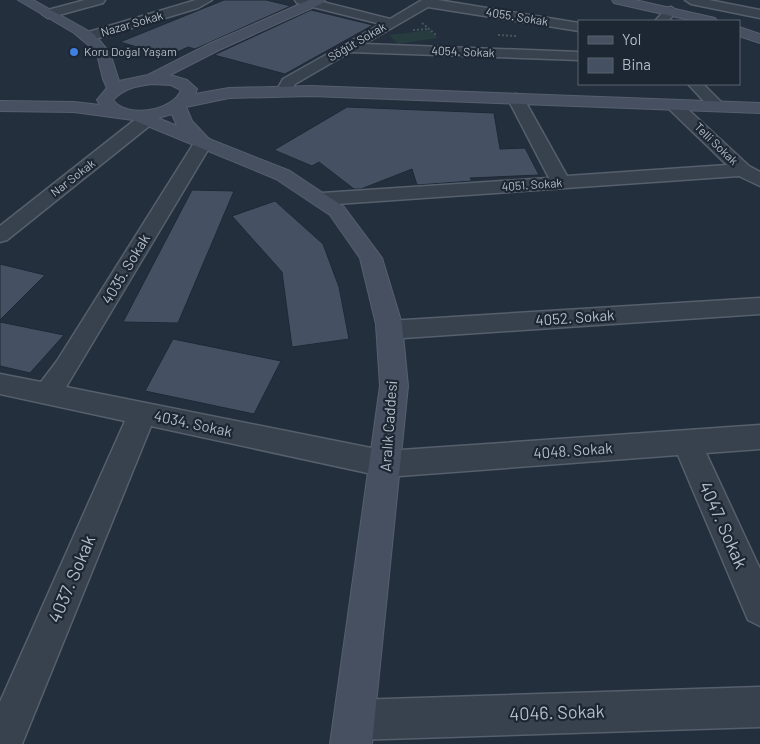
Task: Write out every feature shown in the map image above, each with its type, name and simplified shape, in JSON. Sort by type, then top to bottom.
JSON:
[{"type":"street","points":[[24,0],[98,45],[105,55],[113,60],[118,69],[127,75],[147,80],[181,93],[311,91],[758,108]]},
{"type":"street","points":[[48,14],[99,0]]},
{"type":"street","name":"Nazar Sokak","points":[[87,37],[206,0]]},
{"type":"street","points":[[618,0],[706,20]]},
{"type":"street","points":[[691,0],[760,14]]},
{"type":"street","points":[[0,106],[65,107],[113,111],[141,117],[165,111],[213,55],[311,1],[392,23]]},
{"type":"street","name":"Söğüt Sokak","points":[[286,88],[288,82],[429,1]]},
{"type":"street","name":"4055. Sokak","points":[[429,1],[578,27]]},
{"type":"street","points":[[662,20],[671,11]]},
{"type":"street","points":[[0,98],[64,97],[112,91],[147,80],[274,21]]},
{"type":"street","points":[[740,30],[760,39]]},
{"type":"street","name":"4054. Sokak","points":[[347,48],[578,56]]},
{"type":"street","points":[[105,55],[112,91]]},
{"type":"street","points":[[181,93],[201,83],[311,91]]},
{"type":"street","points":[[696,85],[718,106]]},
{"type":"street","points":[[112,91],[105,100],[107,106],[113,111]]},
{"type":"street","points":[[181,93],[184,123],[203,143]]},
{"type":"street","points":[[516,99],[561,183]]},
{"type":"street","name":"Telli Sokak","points":[[674,105],[742,170],[760,180]]},
{"type":"street","name":"Aralık Caddesi","points":[[141,117],[283,176],[322,199],[337,211],[371,258],[390,330],[394,386],[353,732]]},
{"type":"street","name":"Nar Sokak","points":[[0,236],[141,117]]},
{"type":"street","name":"4035. Sokak","points":[[47,394],[66,368],[203,143]]},
{"type":"street","name":"4051. Sokak","points":[[322,199],[742,170]]},
{"type":"street","name":"4052. Sokak","points":[[390,330],[760,306]]},
{"type":"street","name":"4034. Sokak","points":[[0,384],[386,464]]},
{"type":"street","name":"4037. Sokak","points":[[2,744],[142,414]]},
{"type":"street","name":"4048. Sokak","points":[[386,464],[760,437]]},
{"type":"street","name":"4047. Sokak","points":[[687,443],[760,608]]},
{"type":"street","name":"4046. Sokak","points":[[353,732],[760,706]]},
{"type":"green space","points":[[429,30],[438,38],[398,44],[389,35]]},
{"type":"building","points":[[224,0],[266,0],[291,6],[195,49],[188,47],[169,56],[120,42]]},
{"type":"building","points":[[311,10],[373,25],[285,74],[214,55]]},
{"type":"building","points":[[347,107],[494,113],[500,149],[525,148],[539,175],[470,178],[472,181],[417,185],[412,169],[361,189],[354,189],[319,162],[312,166],[274,150]]},
{"type":"building","points":[[192,190],[234,191],[178,323],[123,322]]},
{"type":"building","points":[[275,201],[323,244],[339,287],[349,339],[292,347],[282,272],[232,216]]},
{"type":"building","points":[[0,264],[45,275],[0,320]]},
{"type":"building","points":[[0,322],[64,335],[30,373],[0,366]]},
{"type":"building","points":[[173,339],[281,361],[254,414],[145,391]]},
{"type":"place","name":"Koru Doğal Yaşam","points":[[74,52]]}]
